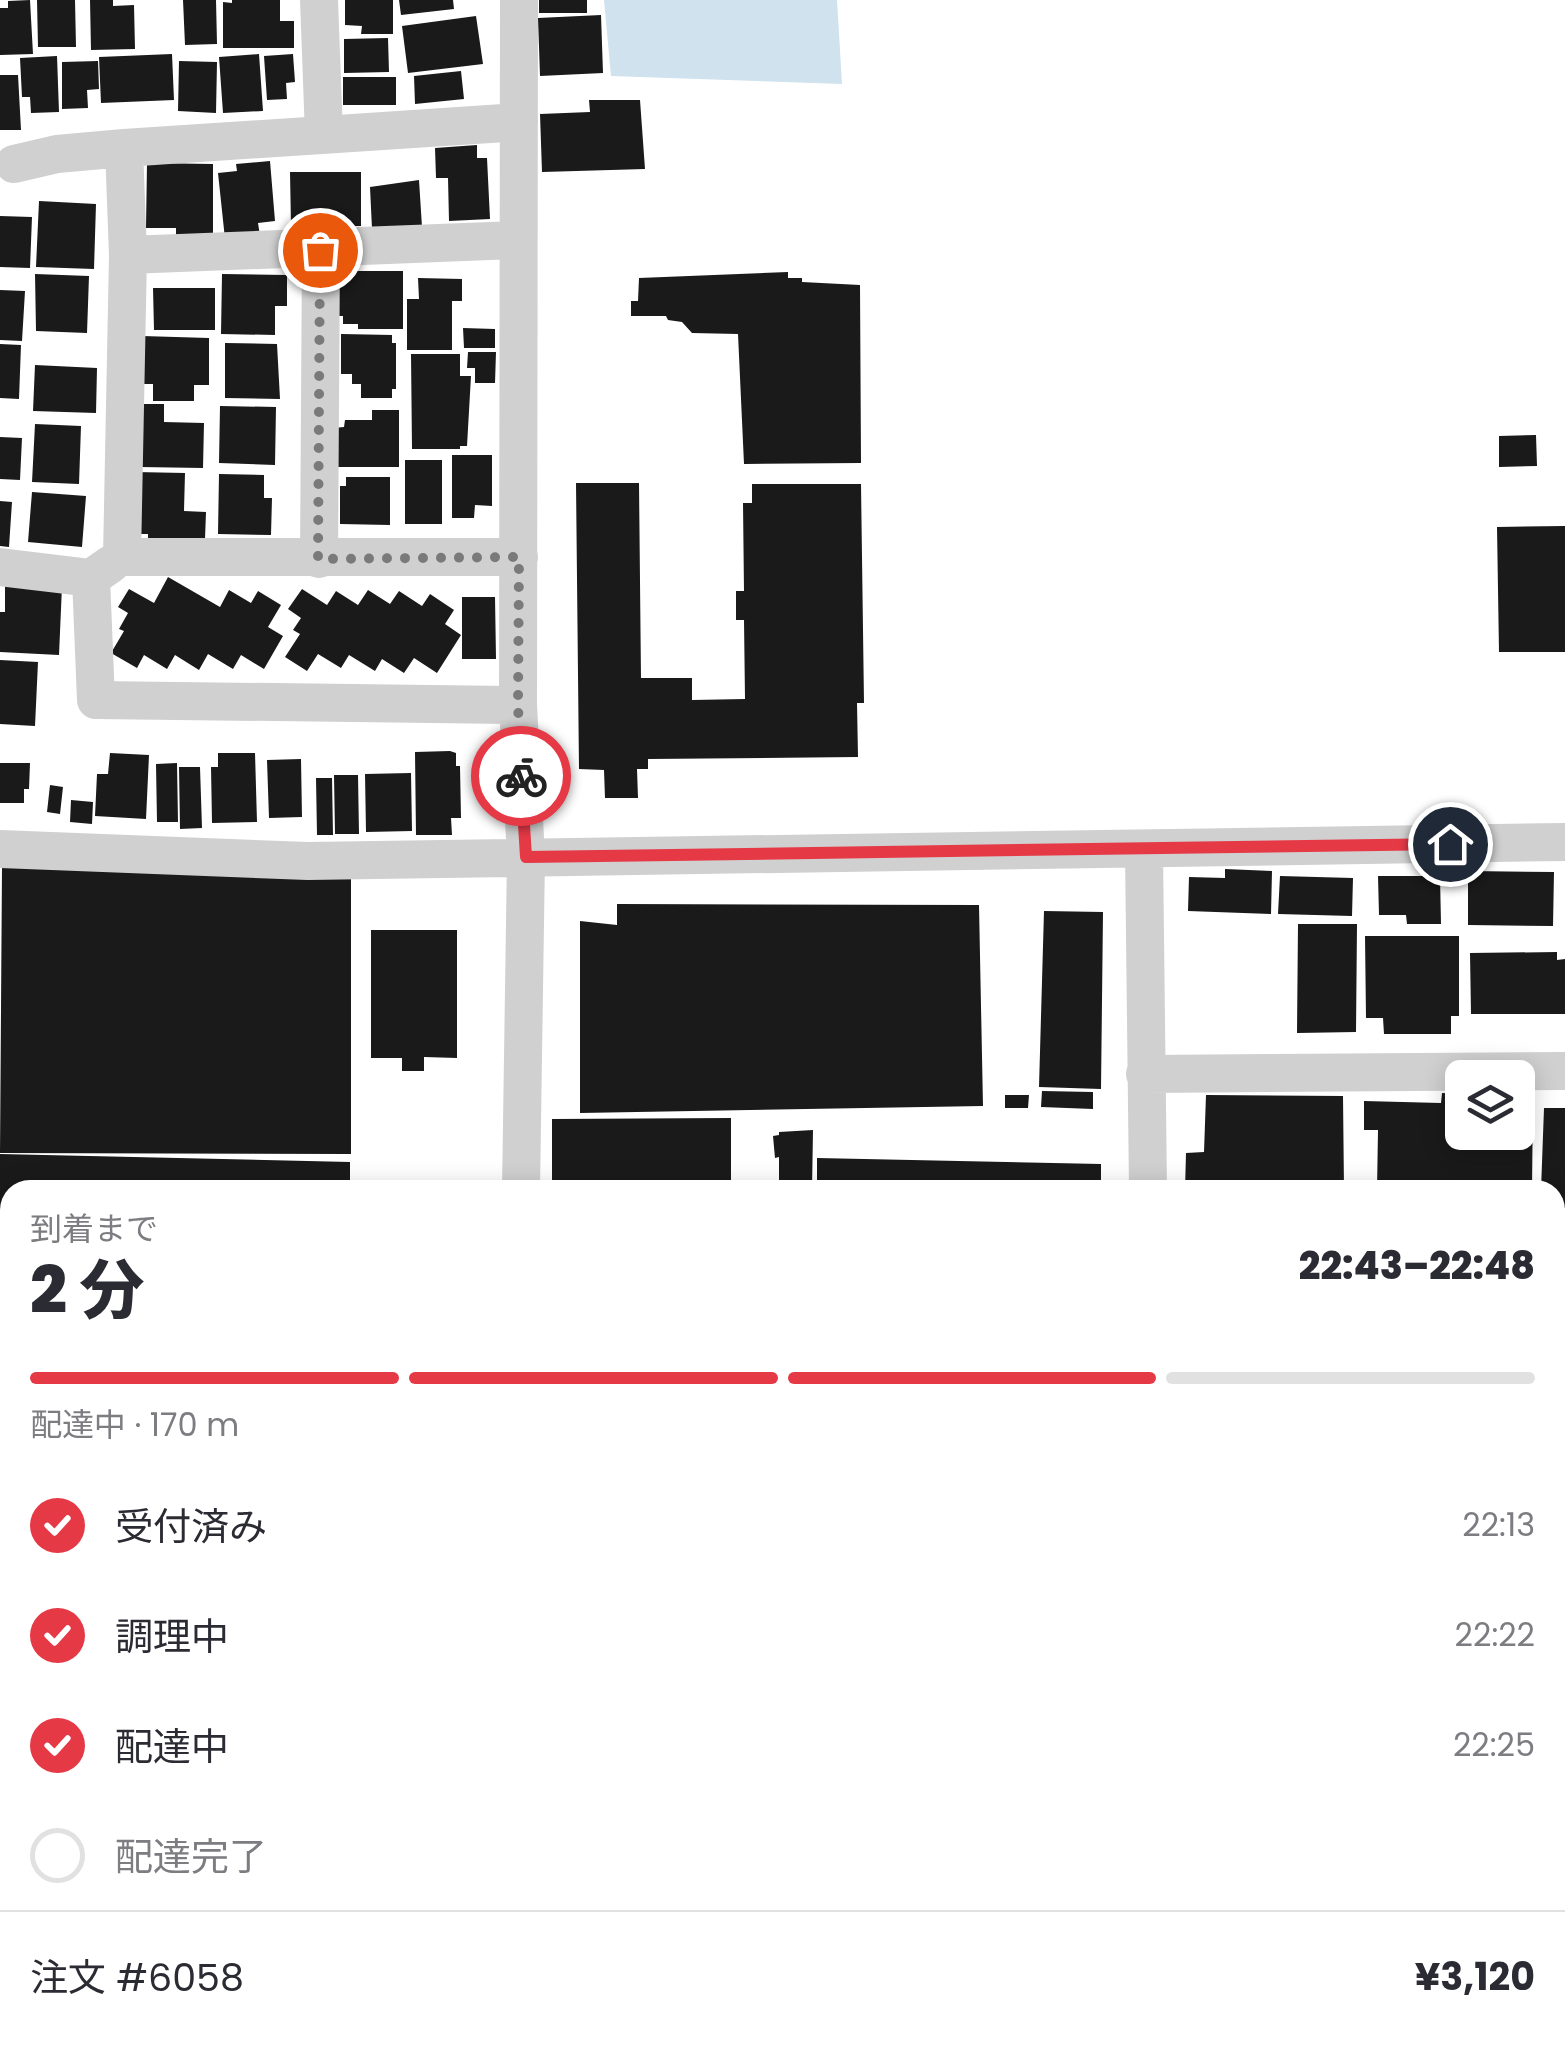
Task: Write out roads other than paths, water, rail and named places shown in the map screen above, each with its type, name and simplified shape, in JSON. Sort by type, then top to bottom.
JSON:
[{"type":"street","points":[[319,0],[324,135]]},
{"type":"street","points":[[519,0],[518,705],[526,857],[521,1180]]},
{"type":"street","points":[[5,168],[57,154],[124,148],[519,122]]},
{"type":"street","points":[[124,148],[128,256],[96,700],[518,705]]},
{"type":"street","points":[[128,256],[516,240]]},
{"type":"street","points":[[318,559],[320,250]]},
{"type":"street","points":[[0,568],[519,557]]},
{"type":"street","points":[[0,849],[308,861],[1565,842]]},
{"type":"street","points":[[1144,851],[1148,1180]]},
{"type":"street","points":[[1145,1074],[1565,1070]]},
{"type":"water","points":[[604,0],[837,0],[842,84],[611,76]]}]
